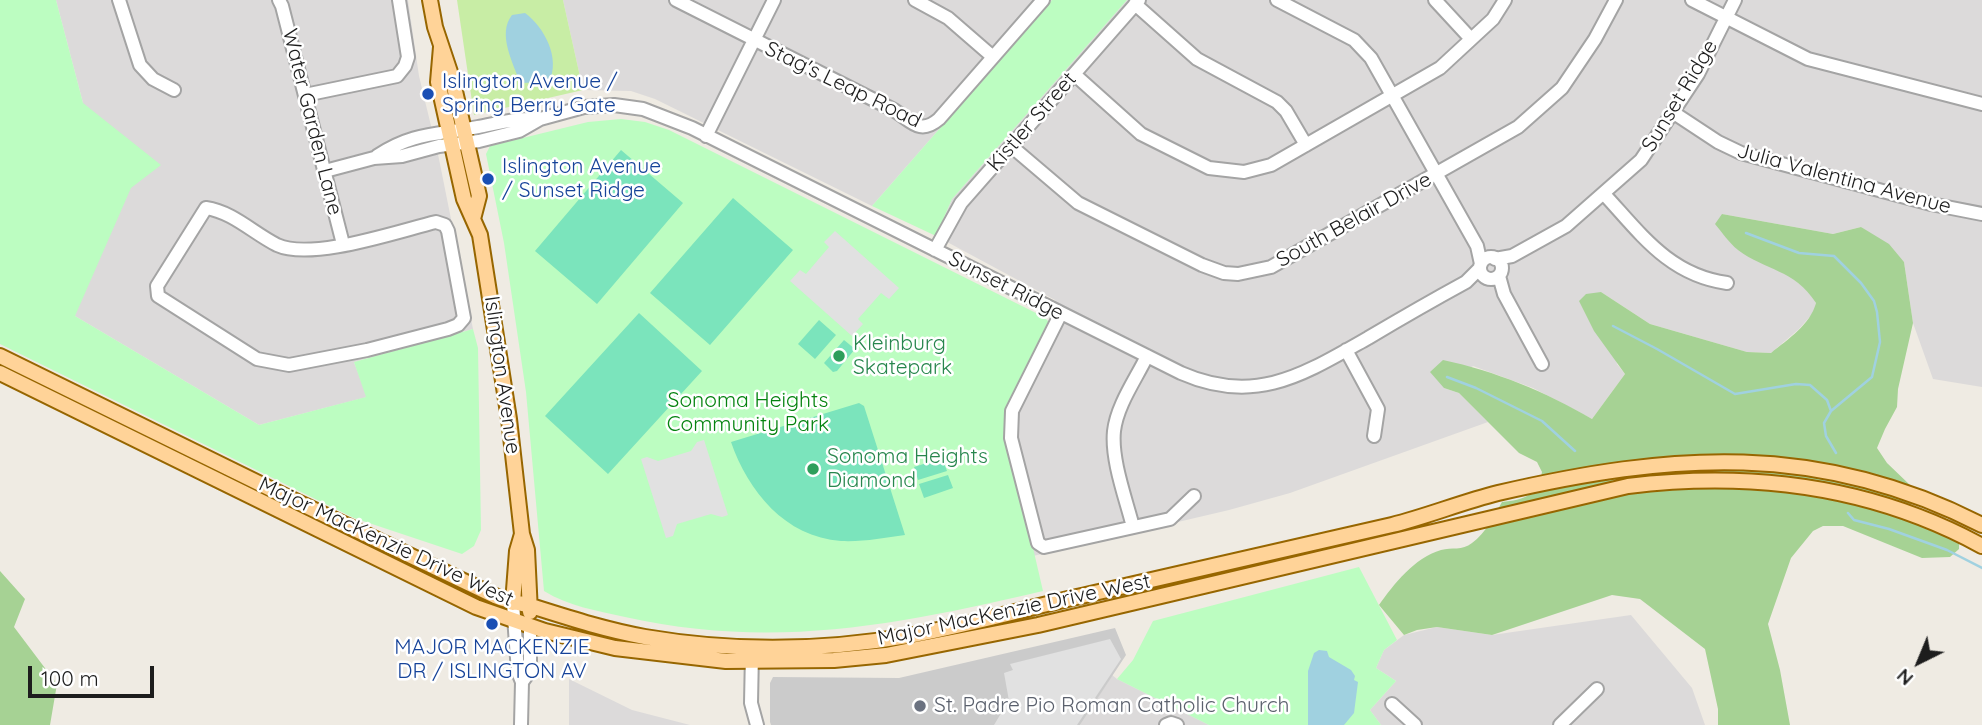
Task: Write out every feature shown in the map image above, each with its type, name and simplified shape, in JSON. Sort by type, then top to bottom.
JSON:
[{"type":"main road","name":"Islington Avenue","points":[[430,0],[435,27],[452,78],[458,137],[479,196],[473,219],[480,235],[509,419],[522,534],[527,550],[530,626]]},
{"type":"main road","name":"Major MacKenzie Drive West","points":[[0,356],[457,579],[513,603],[648,638],[802,648],[844,645],[932,631],[1399,523],[1496,494],[1656,464],[1716,461],[1762,463],[1842,473],[1933,501],[1982,525]]},
{"type":"main road","name":"Major MacKenzie Drive West","points":[[0,373],[450,595],[530,626],[615,648],[701,659],[751,662],[834,660],[922,648],[1038,625],[1628,486],[1672,481],[1715,479],[1786,483],[1835,491],[1898,509],[1982,546]]},
{"type":"main road","name":"Islington Avenue","points":[[513,603],[517,551],[522,534]]},
{"type":"street","points":[[119,0],[141,65],[153,79],[174,90]]},
{"type":"street","name":"Water Garden Lane","points":[[279,0],[343,244]]},
{"type":"street","points":[[305,95],[397,76],[408,57],[399,0]]},
{"type":"street","points":[[676,0],[754,41]]},
{"type":"street","points":[[706,136],[774,0]]},
{"type":"street","points":[[915,0],[948,18],[993,57]]},
{"type":"street","name":"Stag's Leap Road","points":[[754,41],[925,128],[939,118],[1043,0]]},
{"type":"street","points":[[1277,0],[1354,40],[1371,58],[1542,364]]},
{"type":"street","points":[[1435,0],[1471,39]]},
{"type":"street","points":[[1074,74],[1141,134],[1209,168],[1233,173],[1254,171],[1393,97],[1440,68],[1493,19],[1505,0]]},
{"type":"street","name":"South Belair Drive","points":[[1011,146],[1084,207],[1202,265],[1224,273],[1238,274],[1271,267],[1518,127],[1562,88],[1595,39],[1616,0]]},
{"type":"street","points":[[1692,0],[1808,59],[1982,104]]},
{"type":"street","name":"Sunset Ridge","points":[[325,171],[374,158],[398,142],[519,131],[540,119],[584,107],[621,105],[643,109],[668,117],[1181,373],[1223,386],[1251,387],[1297,376],[1566,226],[1641,160],[1698,74],[1735,0]]},
{"type":"street","points":[[1137,2],[1197,59],[1277,102],[1286,111],[1306,145]]},
{"type":"street","name":"Kistler Street","points":[[935,250],[957,208],[1137,2]]},
{"type":"street","name":"Julia Valentina Avenue","points":[[1674,113],[1718,142],[1741,153],[1909,199],[1982,214]]},
{"type":"street","points":[[1604,194],[1654,249],[1666,258],[1706,280],[1727,283]]},
{"type":"street","points":[[206,208],[219,210],[278,245],[295,250],[343,244],[436,222],[445,225],[464,318],[458,325],[448,329],[367,350],[289,365],[257,359],[158,296],[157,286],[206,208]]},
{"type":"street","points":[[1061,313],[1013,411],[1011,438],[1038,543],[1044,547],[1170,519],[1194,496]]},
{"type":"street","points":[[1346,350],[1378,409],[1374,436]]},
{"type":"street","points":[[1133,527],[1115,453],[1114,431],[1119,412],[1147,356]]},
{"type":"street","name":"Islington Avenue","points":[[513,603],[518,672],[522,682],[521,725]]},
{"type":"street","name":"Islington Avenue","points":[[522,682],[530,671],[530,626]]},
{"type":"street","points":[[752,646],[751,703],[757,725]]},
{"type":"street","points":[[1560,725],[1597,689]]},
{"type":"street","points":[[1392,704],[1415,725]]},
{"type":"street","points":[[1166,725],[1177,725]]},
{"type":"shaded area","points":[[56,0],[408,0],[419,76],[439,159],[473,329],[354,362],[367,397],[259,425],[75,316],[83,103]]},
{"type":"shaded area","points":[[563,0],[1052,0],[872,206],[655,99],[631,91],[583,90]]},
{"type":"shaded area","points":[[1127,0],[1982,0],[1982,387],[1933,379],[1913,323],[1904,262],[1861,227],[1833,234],[1722,214],[1737,249],[1789,275],[1809,292],[1816,303],[1814,312],[1799,329],[1771,353],[1747,352],[1650,324],[1601,292],[1617,364],[1625,374],[1592,419],[1533,388],[1473,366],[1444,388],[1459,393],[1488,422],[1290,493],[1033,556],[1007,436],[1050,326],[1055,300],[936,236],[952,199]]},
{"type":"shaded area","points":[[835,231],[899,288],[889,299],[881,293],[858,319],[863,324],[852,336],[790,281],[800,270],[806,274],[829,247],[824,242]]},
{"type":"shaded area","points":[[704,440],[728,515],[722,517],[711,514],[677,524],[673,536],[666,538],[641,459],[647,457],[658,461],[691,451],[697,442]]},
{"type":"shaded area","points":[[1631,615],[1692,688],[1705,725],[1381,725],[1370,710],[1396,681],[1376,668],[1384,650],[1404,635],[1437,627],[1492,635]]},
{"type":"shaded area","points":[[1115,628],[1126,655],[1080,725],[771,725],[770,722],[770,683],[773,677],[899,678]]},
{"type":"shaded area","points":[[1110,639],[1121,659],[1077,725],[994,725],[1006,705],[1014,707],[1015,701],[1009,701],[1004,673],[1013,670],[1010,664]]},
{"type":"shaded area","points":[[1112,675],[1117,679],[1209,725],[1080,725]]},
{"type":"shaded area","points":[[569,679],[632,710],[690,725],[569,725]]},
{"type":"green space","points":[[0,0],[56,0],[83,103],[161,165],[131,188],[75,316],[259,425],[366,397],[354,362],[473,329],[478,348],[481,530],[474,546],[462,554],[354,518],[0,344]]},
{"type":"green space","points":[[457,0],[563,0],[583,90],[474,115]]},
{"type":"green space","points":[[1052,0],[1127,0],[952,199],[936,236],[872,206]]},
{"type":"green space","name":"Sonoma Heights Community Park","points":[[621,119],[645,122],[669,130],[1044,317],[1050,323],[1007,436],[1043,591],[886,623],[784,632],[732,632],[680,627],[625,617],[563,601],[544,591],[526,392],[504,243],[486,154],[490,146],[588,122]]},
{"type":"green space","points":[[621,150],[683,203],[597,304],[535,251]]},
{"type":"green space","points":[[733,198],[793,250],[710,345],[650,293]]},
{"type":"green space","points":[[1722,214],[1833,234],[1861,227],[1889,244],[1904,262],[1913,323],[1898,389],[1897,407],[1877,448],[1887,463],[1911,486],[1908,498],[1914,511],[1959,541],[1959,549],[1950,557],[1922,558],[1843,526],[1823,526],[1813,531],[1791,558],[1768,624],[1790,725],[1718,725],[1718,709],[1705,649],[1640,599],[1612,595],[1492,635],[1437,627],[1404,635],[1379,605],[1398,580],[1413,565],[1431,554],[1472,543],[1486,529],[1502,502],[1529,495],[1537,486],[1542,472],[1537,462],[1519,453],[1459,393],[1444,388],[1430,372],[1443,360],[1482,370],[1538,391],[1592,419],[1625,374],[1594,331],[1579,301],[1586,294],[1601,292],[1650,324],[1747,352],[1771,353],[1804,325],[1816,303],[1798,283],[1748,257],[1735,247],[1715,224]]},
{"type":"green space","points":[[639,313],[702,371],[608,474],[545,416]]},
{"type":"green space","points":[[819,320],[836,335],[815,359],[798,344]]},
{"type":"green space","name":"Kleinburg Skatepark","points":[[844,340],[855,349],[837,371],[833,372],[824,363]]},
{"type":"green space","name":"Sonoma Heights Diamond","points":[[859,403],[864,406],[905,535],[857,541],[821,538],[786,521],[771,508],[747,478],[731,442]]},
{"type":"green space","points":[[942,458],[947,471],[918,480],[914,467]]},
{"type":"green space","points":[[948,475],[953,488],[924,498],[919,484]]},
{"type":"green space","points":[[1359,567],[1397,640],[1384,650],[1376,668],[1396,681],[1370,710],[1381,725],[1209,725],[1117,679],[1133,660],[1153,621]]},
{"type":"green space","points":[[0,571],[25,599],[14,627],[57,684],[50,725],[0,725]]},
{"type":"water","points":[[525,13],[538,26],[549,44],[553,63],[549,82],[520,83],[510,57],[506,39],[508,23],[512,15]]},
{"type":"water","points":[[1319,650],[1327,651],[1329,657],[1351,670],[1355,676],[1354,680],[1358,682],[1354,713],[1344,725],[1308,725],[1308,671],[1314,653]]},
{"type":"waterway","points":[[1746,233],[1799,253],[1834,256],[1861,283],[1874,301],[1880,342],[1872,377],[1831,411],[1824,423],[1826,436],[1836,453]]},
{"type":"waterway","points":[[1613,326],[1735,394],[1796,384],[1810,385],[1827,400],[1831,411]]},
{"type":"waterway","points":[[1447,377],[1476,388],[1542,421],[1575,451]]},
{"type":"waterway","points":[[1848,513],[1854,520],[1889,529],[1947,550],[1982,568]]},
{"type":"place","name":"Islington Avenue / Spring Berry Gate","points":[[428,94]]},
{"type":"place","name":"Islington Avenue / Sunset Ridge","points":[[488,179]]},
{"type":"place","name":"Kleinburg Skatepark","points":[[839,356]]},
{"type":"place","name":"Sonoma Heights Diamond","points":[[813,469]]},
{"type":"place","name":"MAJOR MACKENZIE DR / ISLINGTON AV","points":[[492,624]]},
{"type":"place","name":"St. Padre Pio Roman Catholic Church","points":[[920,706]]}]
